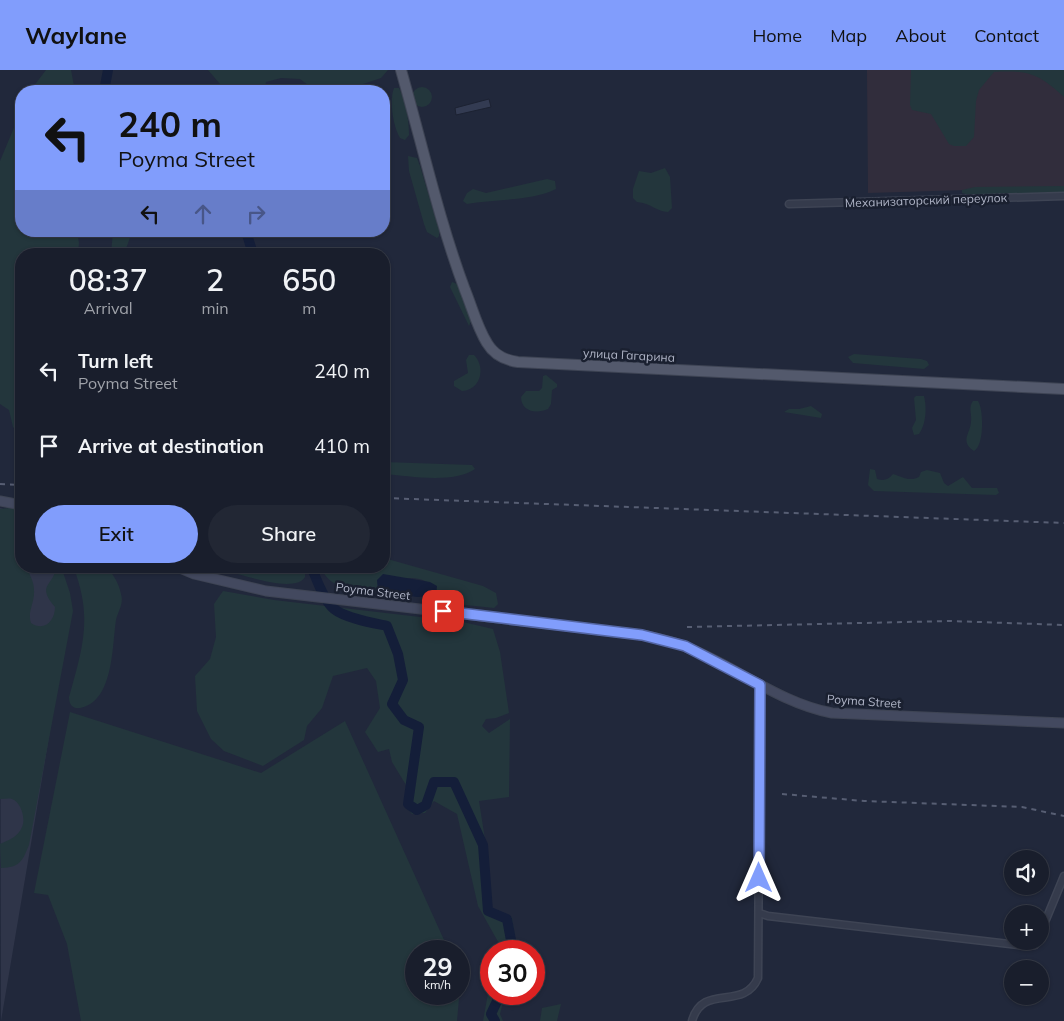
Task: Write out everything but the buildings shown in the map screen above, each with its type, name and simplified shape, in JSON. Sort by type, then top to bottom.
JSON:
[{"type":"main road","name":"улица Гагарина","points":[[401,70],[441,218],[461,277],[486,342],[502,358],[524,363],[1064,389]]},
{"type":"main road","points":[[0,501],[15,504]]},
{"type":"main road","name":"Poyma Street","points":[[192,573],[266,591],[642,635],[685,646],[760,685],[815,710],[832,713],[1064,723]]},
{"type":"street","name":"Механизаторский переулок","points":[[789,204],[1064,196]]},
{"type":"street","points":[[692,1021],[697,1010],[711,1000],[742,995],[754,986],[759,968],[760,685]]},
{"type":"street","points":[[1049,912],[1064,876]]},
{"type":"street","points":[[759,913],[787,918],[1004,943]]},
{"type":"shaded area","points":[[46,70],[71,70],[74,85],[35,85]]},
{"type":"shaded area","points":[[208,70],[388,70],[381,78],[360,85],[308,85],[300,79],[281,78],[266,82],[265,85],[221,85]]},
{"type":"shaded area","points":[[867,70],[1064,70],[1064,187],[868,193]]},
{"type":"shaded area","points":[[911,70],[1064,70],[1064,97],[1040,78],[1033,75],[1016,72],[994,72],[979,90],[976,101],[974,137],[966,146],[954,146],[949,144],[931,114],[912,110],[910,105]]},
{"type":"shaded area","points":[[418,87],[426,87],[432,93],[432,101],[426,107],[418,107],[412,101],[412,93]]},
{"type":"shaded area","points":[[394,88],[399,88],[407,111],[409,135],[405,140],[400,138],[394,120],[392,100]]},
{"type":"shaded area","points":[[15,125],[15,237],[78,237],[79,243],[79,248],[15,248],[15,429],[9,410],[0,404],[0,161]]},
{"type":"shaded area","points":[[408,156],[417,158],[420,166],[439,230],[437,238],[427,232],[424,224],[409,171]]},
{"type":"shaded area","points":[[665,168],[670,177],[672,208],[668,212],[660,211],[637,202],[633,198],[633,189],[639,171],[651,173]]},
{"type":"shaded area","points":[[547,179],[555,181],[556,189],[536,196],[467,204],[463,201],[467,193],[473,189],[486,193]]},
{"type":"shaded area","points":[[1064,186],[1064,194],[970,195],[962,193],[962,190],[975,187]]},
{"type":"shaded area","points":[[112,237],[130,237],[126,248],[112,248]]},
{"type":"shaded area","points":[[452,282],[462,292],[471,321],[469,326],[450,287]]},
{"type":"shaded area","points":[[854,354],[921,359],[927,361],[929,365],[924,369],[853,363],[848,357]]},
{"type":"shaded area","points":[[469,355],[474,355],[478,360],[480,377],[474,387],[462,391],[454,386],[454,381],[468,373],[466,360]]},
{"type":"shaded area","points":[[546,375],[557,384],[557,387],[552,390],[551,404],[544,411],[527,409],[521,397],[526,391],[539,391],[542,388],[543,376]]},
{"type":"shaded area","points":[[916,396],[924,396],[926,411],[919,434],[914,435],[912,428],[916,420],[914,398]]},
{"type":"shaded area","points":[[973,401],[978,401],[982,419],[980,442],[974,451],[967,444],[966,440],[971,425],[970,408]]},
{"type":"shaded area","points":[[811,406],[822,414],[821,418],[784,412],[789,409]]},
{"type":"shaded area","points":[[390,462],[472,465],[475,469],[466,474],[444,478],[390,475]]},
{"type":"shaded area","points":[[870,469],[875,470],[877,479],[882,480],[888,479],[893,474],[912,479],[919,477],[921,472],[927,470],[940,473],[944,483],[948,486],[963,477],[972,488],[997,488],[999,493],[996,495],[874,491],[868,485]]},
{"type":"shaded area","points":[[0,508],[15,512],[15,573],[62,573],[71,607],[1,1021]]},
{"type":"shaded area","points":[[0,509],[15,509],[15,573],[29,573],[34,587],[30,615],[31,623],[44,626],[53,617],[55,607],[49,599],[46,589],[55,573],[63,573],[70,593],[73,611],[29,845],[20,862],[16,865],[1,868],[0,844],[13,838],[18,833],[22,827],[23,820],[22,811],[15,801],[0,799]]},
{"type":"shaded area","points":[[390,560],[483,586],[496,593],[498,604],[494,608],[447,603],[436,596],[437,590],[430,584],[416,578],[400,579],[384,584],[376,587],[378,591],[345,588],[325,576],[324,573],[390,573]]},
{"type":"shaded area","points":[[75,573],[111,573],[122,598],[116,620],[112,657],[105,684],[91,704],[75,708],[72,706],[69,697],[84,632],[83,601]]},
{"type":"shaded area","points":[[234,573],[305,573],[305,577],[299,582],[291,584],[280,584]]},
{"type":"shaded area","points":[[383,574],[430,582],[437,586],[436,596],[417,597],[378,591],[377,580]]},
{"type":"shaded area","points":[[223,591],[274,600],[463,622],[493,629],[500,652],[509,713],[496,718],[486,719],[482,726],[489,733],[510,719],[509,797],[479,801],[487,852],[490,902],[494,911],[512,917],[515,940],[497,940],[478,906],[457,814],[434,801],[425,813],[412,814],[404,804],[409,790],[392,762],[389,749],[378,752],[365,732],[380,708],[376,681],[367,668],[333,676],[322,708],[307,726],[304,740],[263,766],[224,751],[211,739],[197,711],[195,676],[210,659],[216,637],[214,604]]},
{"type":"shaded area","points":[[70,712],[261,773],[345,721],[444,940],[405,940],[405,1005],[458,1005],[457,1021],[81,1021],[67,944],[48,895],[34,893]]},
{"type":"shaded area","points":[[561,1004],[557,1021],[540,1021],[542,1008]]},
{"type":"shaded area","points":[[486,1005],[502,1005],[500,1014],[503,1021],[483,1021]]},
{"type":"waterway","points":[[105,85],[108,70]]},
{"type":"waterway","points":[[248,237],[251,248]]},
{"type":"waterway","points":[[314,573],[324,595],[334,609],[352,618],[387,626],[398,654],[403,680],[392,704],[404,720],[419,727],[408,804],[417,810],[426,805],[434,782],[454,782],[483,845],[488,911],[507,919],[511,940]]},
{"type":"waterway","points":[[495,1005],[491,1014],[495,1021]]},
{"type":"railway","points":[[0,484],[15,485]]},
{"type":"railway","points":[[390,498],[1064,523]]},
{"type":"railway","points":[[687,627],[950,621],[1064,625]]},
{"type":"railway","points":[[782,794],[864,801],[1022,807],[1064,816]]},
{"type":"route","points":[[443,611],[642,635],[685,646],[760,685],[759,878]]}]
